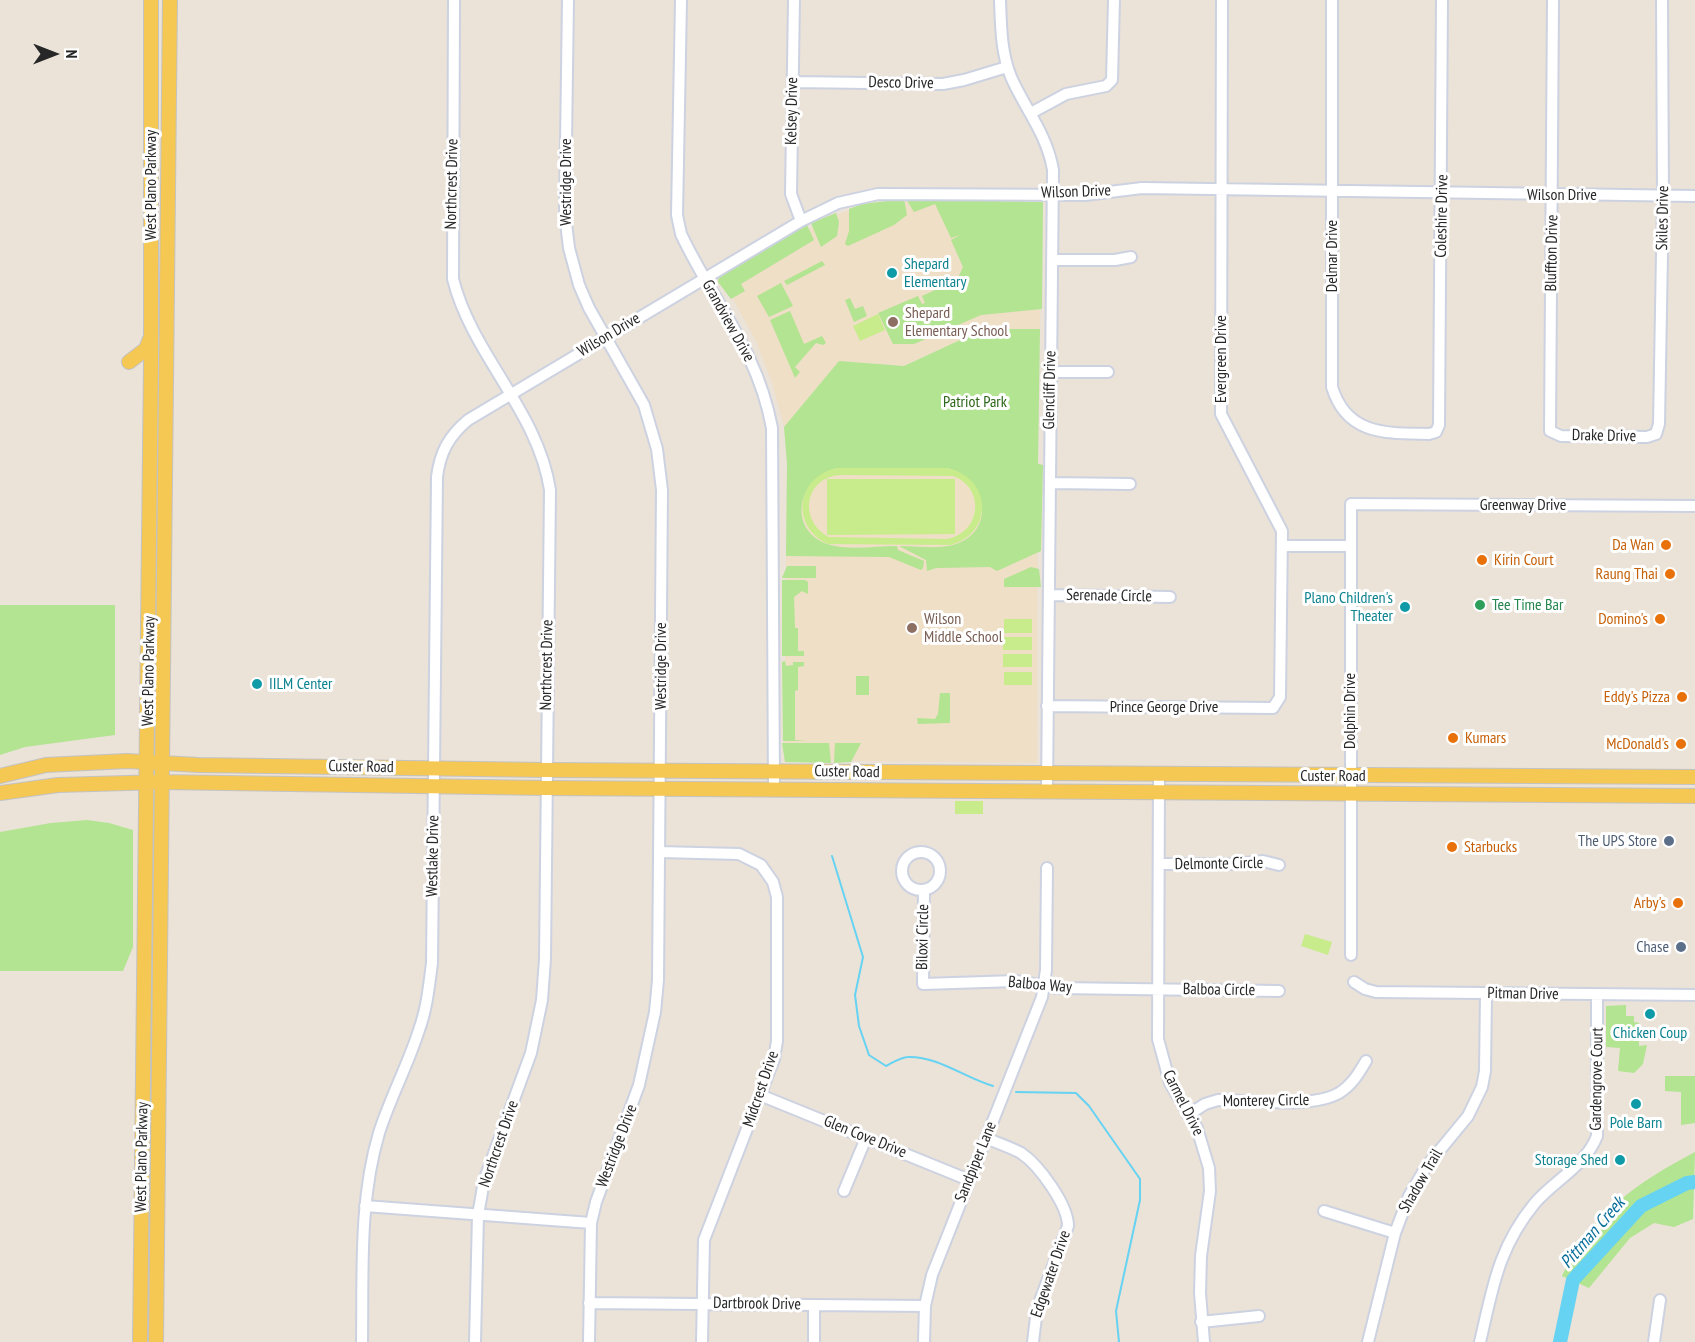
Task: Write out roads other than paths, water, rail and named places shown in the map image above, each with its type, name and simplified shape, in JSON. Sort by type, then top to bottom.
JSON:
[{"type":"main road","name":"West Plano Parkway","points":[[151,0],[151,368],[155,764],[162,782],[156,1342]]},
{"type":"main road","name":"West Plano Parkway","points":[[140,1342],[147,782],[155,764],[166,368],[166,187],[170,0]]},
{"type":"main road","points":[[151,186],[166,187]]},
{"type":"main road","points":[[129,362],[146,349],[151,334]]},
{"type":"main road","points":[[151,368],[166,368]]},
{"type":"main road","name":"Custer Road","points":[[0,776],[71,762],[546,770],[1695,777]]},
{"type":"main road","points":[[1474,777],[1474,792]]},
{"type":"main road","points":[[1605,794],[1606,777]]},
{"type":"main road","name":"Custer Road","points":[[0,793],[58,785],[162,782],[546,788],[1474,792],[1695,796]]},
{"type":"main road","points":[[144,973],[148,1024],[159,1036]]},
{"type":"main road","points":[[141,1261],[158,1258]]},
{"type":"street","name":"Northcrest Drive","points":[[454,0],[453,279],[458,302],[468,322],[539,447],[550,490],[545,959],[542,1000],[531,1053],[484,1181],[478,1215],[475,1342]]},
{"type":"street","name":"Westridge Drive","points":[[567,0],[566,231],[579,285],[589,308],[607,336],[644,405],[660,469],[658,980],[648,1049],[629,1118],[596,1202],[591,1223],[589,1342]]},
{"type":"street","name":"Grandview Drive","points":[[681,0],[677,215],[681,234],[743,342],[757,374],[772,428],[774,789]]},
{"type":"street","name":"Kelsey Drive","points":[[794,0],[791,194],[801,221]]},
{"type":"street","name":"Glencliff Drive","points":[[1000,0],[1002,47],[1007,67],[1050,153],[1053,194],[1047,791]]},
{"type":"street","points":[[1031,113],[1066,94],[1106,86],[1112,80],[1114,0]]},
{"type":"street","name":"Evergreen Drive","points":[[1222,0],[1221,414],[1278,522],[1283,546],[1279,703]]},
{"type":"street","name":"Delmar Drive","points":[[1332,0],[1331,377],[1335,396],[1349,417],[1374,431],[1436,432]]},
{"type":"street","name":"Coleshire Drive","points":[[1436,432],[1439,425],[1443,193],[1442,0]]},
{"type":"street","name":"Bluffton Drive","points":[[1552,0],[1553,195],[1549,427],[1552,434]]},
{"type":"street","name":"Skiles Drive","points":[[1656,434],[1659,424],[1663,196],[1662,0]]},
{"type":"street","name":"Desco Drive","points":[[793,82],[943,84],[1007,67]]},
{"type":"street","name":"Wilson Drive","points":[[510,394],[801,221],[838,203],[878,194],[1085,195],[1142,188],[1222,188],[1332,192],[1695,196]]},
{"type":"street","points":[[1052,260],[1115,260],[1131,257]]},
{"type":"street","points":[[1051,372],[1108,372]]},
{"type":"street","name":"Westlake Drive","points":[[362,1342],[365,1206],[380,1133],[419,1030],[428,994],[432,963],[439,462],[442,452],[456,430],[510,394]]},
{"type":"street","name":"Drake Drive","points":[[1552,434],[1647,437],[1656,434]]},
{"type":"street","points":[[1050,483],[1130,484]]},
{"type":"street","name":"Greenway Drive","points":[[1351,504],[1695,506]]},
{"type":"street","name":"Dolphin Drive","points":[[1350,955],[1351,504]]},
{"type":"street","points":[[1283,546],[1351,546]]},
{"type":"street","name":"Serenade Circle","points":[[1049,595],[1170,597]]},
{"type":"street","name":"Prince George Drive","points":[[1047,706],[1273,708],[1279,703]]},
{"type":"street","name":"Carmel Drive","points":[[1159,775],[1157,1016],[1162,1059],[1170,1083],[1204,1146],[1209,1167],[1209,1191],[1201,1256],[1201,1322],[1204,1342]]},
{"type":"street","name":"Midcrest Drive","points":[[659,852],[739,854],[761,865],[773,882],[777,897],[777,1041],[774,1059],[706,1230],[702,1342]]},
{"type":"street","name":"Delmonte Circle","points":[[1159,864],[1236,864],[1263,861],[1280,865]]},
{"type":"street","points":[[1045,987],[1047,868]]},
{"type":"street","name":"Biloxi Circle","points":[[923,984],[924,890]]},
{"type":"street","name":"Balboa Way","points":[[923,984],[1016,981],[1045,987],[1158,990]]},
{"type":"street","name":"Pitman Drive","points":[[1354,982],[1365,989],[1376,992],[1695,995]]},
{"type":"street","name":"Sandpiper Lane","points":[[924,1342],[925,1306],[932,1275],[1045,987]]},
{"type":"street","name":"Balboa Circle","points":[[1158,990],[1279,991]]},
{"type":"street","name":"Shadow Trail","points":[[1368,1342],[1395,1233],[1410,1196],[1426,1167],[1477,1102],[1485,1071],[1486,994]]},
{"type":"street","name":"Gardengrove Court","points":[[1480,1342],[1500,1260],[1509,1240],[1538,1201],[1589,1151],[1597,1136],[1597,995]]},
{"type":"street","name":"Monterey Circle","points":[[1188,1115],[1205,1104],[1218,1100],[1313,1101],[1329,1097],[1350,1084],[1366,1061]]},
{"type":"street","name":"Glen Cove Drive","points":[[760,1095],[969,1180]]},
{"type":"street","points":[[844,1191],[866,1138]]},
{"type":"street","name":"Edgewater Drive","points":[[986,1138],[1022,1154],[1030,1161],[1063,1204],[1068,1217],[1068,1226],[1036,1308],[1033,1342]]},
{"type":"street","points":[[365,1206],[591,1223]]},
{"type":"street","points":[[1324,1211],[1395,1233]]},
{"type":"street","points":[[1654,1342],[1660,1300]]},
{"type":"street","name":"Dartbrook Drive","points":[[589,1303],[925,1306]]},
{"type":"street","points":[[814,1305],[814,1342]]},
{"type":"street","points":[[1201,1322],[1259,1316]]},
{"type":"waterway","points":[[832,856],[863,957],[855,995],[859,1026],[869,1055],[886,1066],[905,1057],[930,1060],[993,1086]]},
{"type":"waterway","points":[[1016,1092],[1076,1093],[1089,1106],[1140,1179],[1140,1200],[1116,1311],[1119,1342]]},
{"type":"waterway","name":"Pittman Creek","points":[[1560,1342],[1573,1280],[1641,1206],[1687,1183],[1695,1182]]},
{"type":"place","name":"Shepard Elementary","points":[[892,273]]},
{"type":"place","name":"Shepard Elementary School","points":[[893,322]]},
{"type":"place","name":"Da Wan","points":[[1666,545]]},
{"type":"place","name":"Kirin Court","points":[[1482,560]]},
{"type":"place","name":"Raung Thai","points":[[1670,574]]},
{"type":"place","name":"Tee Time Bar","points":[[1480,605]]},
{"type":"place","name":"Plano Children's Theater","points":[[1405,607]]},
{"type":"place","name":"Domino's","points":[[1660,619]]},
{"type":"place","name":"Wilson Middle School","points":[[912,628]]},
{"type":"place","name":"IILM Center","points":[[257,684]]},
{"type":"place","name":"Eddy's Pizza","points":[[1682,697]]},
{"type":"place","name":"Kumars","points":[[1453,738]]},
{"type":"place","name":"McDonald's","points":[[1681,744]]},
{"type":"place","name":"The UPS Store","points":[[1669,841]]},
{"type":"place","name":"Starbucks","points":[[1452,847]]},
{"type":"place","name":"Arby's","points":[[1678,903]]},
{"type":"place","name":"Chase","points":[[1681,947]]},
{"type":"place","name":"Chicken Coup","points":[[1650,1014]]},
{"type":"place","name":"Pole Barn","points":[[1636,1104]]},
{"type":"place","name":"Storage Shed","points":[[1620,1160]]},
{"type":"park label","name":"Patriot Park","points":[[975,402]]}]
